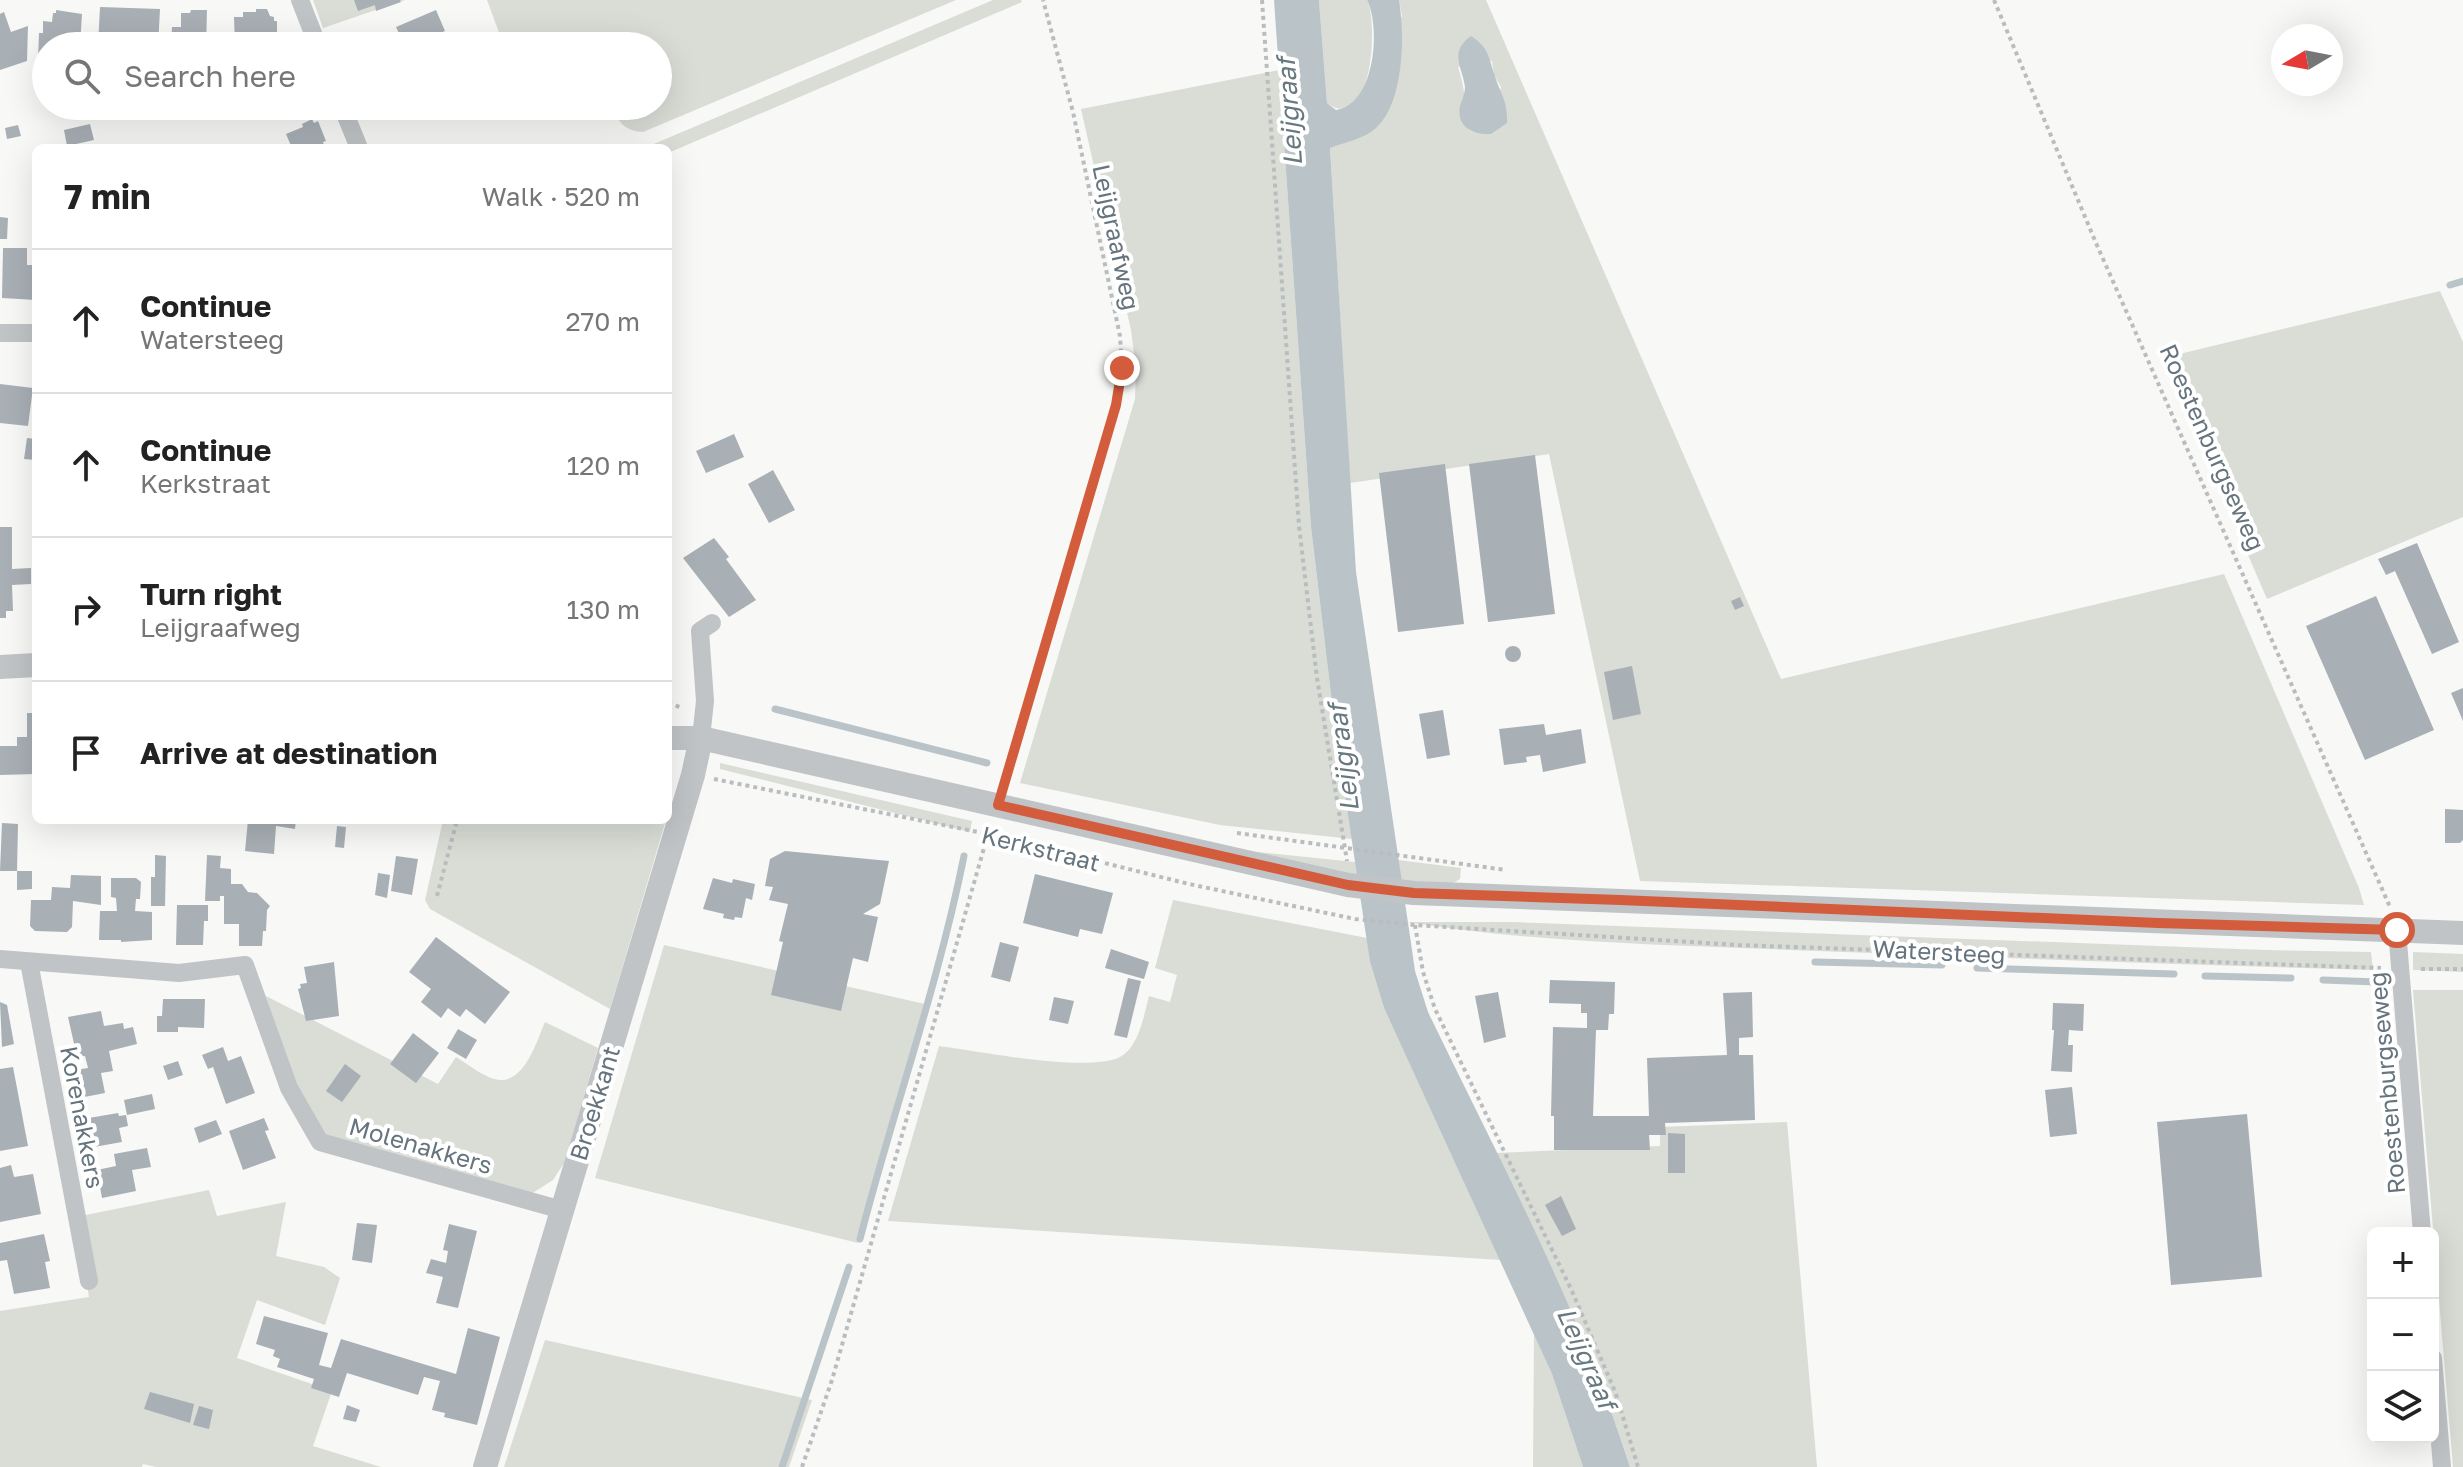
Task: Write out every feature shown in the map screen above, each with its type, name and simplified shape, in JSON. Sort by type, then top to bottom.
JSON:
[{"type":"street","points":[[300,0],[313,32]]},
{"type":"street","points":[[348,120],[357,144]]},
{"type":"street","points":[[0,333],[32,333]]},
{"type":"street","points":[[701,738],[705,701],[700,631],[712,623]]},
{"type":"street","points":[[0,667],[32,665]]},
{"type":"street","name":"Kerkstraat","points":[[672,723],[701,738]]},
{"type":"street","name":"Kerkstraat","points":[[672,738],[701,738],[1353,886],[1414,893]]},
{"type":"street","name":"Broekkant","points":[[485,1467],[693,775],[701,738]]},
{"type":"street","name":"Watersteeg","points":[[1414,893],[2158,923],[2395,920],[2463,933]]},
{"type":"street","name":"Roestenburgseweg","points":[[2395,920],[2422,1227]]},
{"type":"street","name":"Molenakkers","points":[[0,959],[179,973],[245,965],[289,1088],[320,1142],[562,1210]]},
{"type":"street","name":"Korenakkers","points":[[29,962],[89,1281]]},
{"type":"street","points":[[2434,1371],[2442,1467]]},
{"type":"path","name":"Leijgraafweg","points":[[998,805],[1116,405],[1122,368],[1120,336],[1073,112],[1043,0]]},
{"type":"path","points":[[1262,0],[1299,526],[1317,678],[1353,886],[1355,919]]},
{"type":"path","name":"Roestenburgseweg","points":[[1994,0],[2096,243],[2395,920]]},
{"type":"path","name":"Kerkstraat","points":[[693,775],[988,834],[1189,884],[1355,919],[1415,925]]},
{"type":"path","points":[[437,896],[456,824]]},
{"type":"path","points":[[802,1467],[832,1380],[988,834]]},
{"type":"path","points":[[1346,847],[1405,855]]},
{"type":"path","points":[[1415,925],[1423,972],[1435,1009],[1572,1291],[1616,1394],[1638,1467]]},
{"type":"path","name":"Watersteeg","points":[[1415,925],[1738,945],[2463,969]]},
{"type":"shaded area","points":[[313,0],[405,0],[323,28]]},
{"type":"shaded area","points":[[487,0],[956,0],[672,120],[672,32],[499,32]]},
{"type":"shaded area","points":[[993,0],[1022,2],[672,151],[672,144],[654,144]]},
{"type":"shaded area","points":[[1319,0],[1367,0],[1371,13],[1368,73],[1354,104],[1342,109],[1327,103]]},
{"type":"shaded area","points":[[1399,0],[1486,0],[1781,679],[2224,574],[2364,905],[1640,881],[1549,454],[1350,483],[1330,147],[1351,141],[1402,16]],"holes":[[[1492,61],[1494,75],[1501,87],[1491,134],[1470,131],[1458,67]]]},
{"type":"shaded area","points":[[1279,70],[1311,527],[1352,839],[1220,825],[1020,783],[1135,399],[1136,370],[1131,330],[1081,109]]},
{"type":"shaded area","points":[[619,120],[671,120],[643,132],[623,125]]},
{"type":"shaded area","points":[[2440,291],[2463,342],[2463,517],[2267,599],[2163,358]]},
{"type":"shaded area","points":[[720,763],[972,821],[970,832],[720,769]]},
{"type":"shaded area","points":[[442,824],[665,824],[610,1009],[430,909],[425,900]]},
{"type":"shaded area","points":[[1227,849],[1355,862],[1358,878]]},
{"type":"shaded area","points":[[1398,860],[1461,868],[1460,879],[1450,885],[1401,881]]},
{"type":"shaded area","points":[[1173,900],[1367,938],[1370,962],[1384,1008],[1501,1260],[888,1221],[939,1046],[1059,1062],[1083,1063],[1120,1057],[1136,1038],[1149,996],[1170,1002],[1177,975],[1155,968]]},
{"type":"shaded area","points":[[1407,922],[1512,922],[2371,952],[2373,970],[1612,942],[1509,935]]},
{"type":"shaded area","points":[[664,945],[925,1004],[858,1243],[595,1178]]},
{"type":"shaded area","points":[[2413,952],[2463,954],[2463,972],[2413,970]]},
{"type":"shaded area","points":[[2413,990],[2463,990],[2463,1467],[2453,1467],[2439,1300],[2439,1227],[2433,1227]]},
{"type":"shaded area","points":[[266,996],[438,1084],[456,1057],[490,1077],[501,1080],[510,1078],[529,1058],[545,1022],[598,1048],[564,1163],[553,1180],[528,1196],[311,1138]]},
{"type":"shaded area","points":[[1787,1122],[1817,1467],[1630,1467],[1585,1346],[1496,1153],[1660,1146],[1660,1127]]},
{"type":"shaded area","points":[[209,1190],[217,1216],[286,1202],[276,1256],[324,1267],[340,1278],[325,1325],[257,1300],[237,1358],[332,1391],[313,1446],[381,1467],[156,1467],[143,1464],[142,1467],[0,1467],[0,1311],[89,1297],[76,1217]]},
{"type":"shaded area","points":[[1534,1334],[1552,1374],[1583,1467],[1533,1467]]},
{"type":"shaded area","points":[[545,1340],[812,1400],[789,1467],[504,1467]]},
{"type":"water","name":"Leijgraaf","points":[[1274,0],[1319,0],[1327,103],[1336,110],[1349,105],[1367,80],[1374,46],[1374,28],[1367,0],[1399,0],[1402,49],[1392,102],[1385,117],[1371,132],[1330,148],[1356,572],[1415,971],[1428,1012],[1563,1293],[1610,1408],[1630,1467],[1583,1467],[1552,1374],[1384,1008],[1370,962],[1335,728],[1311,527]]},
{"type":"water","points":[[1471,36],[1487,52],[1506,108],[1507,123],[1491,134],[1467,128],[1459,113],[1465,87],[1458,54]]},
{"type":"building","points":[[354,0],[401,2],[376,11],[375,5],[358,11]]},
{"type":"building","points":[[100,7],[160,9],[159,32],[99,32]]},
{"type":"building","points":[[256,9],[267,9],[277,21],[277,32],[235,32],[234,17],[243,17],[243,12],[256,12]]},
{"type":"building","points":[[56,10],[82,14],[81,32],[43,32],[43,21],[52,22],[53,13]]},
{"type":"building","points":[[191,10],[207,10],[206,32],[172,32],[172,27],[181,27],[181,13],[190,13]]},
{"type":"building","points":[[436,10],[445,31],[398,32],[396,27]]},
{"type":"building","points":[[4,12],[11,32],[28,26],[27,61],[0,70],[0,14]]},
{"type":"building","points":[[310,120],[314,123],[318,121],[326,141],[324,144],[290,144],[286,134],[303,127],[302,124]]},
{"type":"building","points":[[90,124],[94,140],[67,144],[64,130]]},
{"type":"building","points":[[18,125],[21,136],[7,139],[5,128]]},
{"type":"building","points":[[0,217],[8,218],[7,239],[0,239]]},
{"type":"building","points":[[3,248],[27,248],[27,265],[32,265],[32,300],[2,298]]},
{"type":"building","points":[[0,384],[32,388],[28,426],[0,423]]},
{"type":"building","points":[[734,434],[744,457],[706,473],[696,451]]},
{"type":"building","points":[[27,438],[32,439],[32,460],[24,459]]},
{"type":"building","points":[[1535,455],[1555,614],[1488,622],[1469,464]]},
{"type":"building","points":[[1445,464],[1464,624],[1398,632],[1379,473]]},
{"type":"building","points":[[773,470],[795,510],[769,523],[748,484]]},
{"type":"building","points":[[0,527],[12,527],[12,569],[31,568],[31,584],[12,585],[13,611],[6,611],[6,618],[0,618]]},
{"type":"building","points":[[714,538],[756,600],[729,617],[683,558]]},
{"type":"building","points":[[2417,543],[2459,642],[2432,654],[2395,571],[2386,575],[2378,559]]},
{"type":"building","points":[[2376,596],[2434,730],[2365,760],[2306,626]]},
{"type":"building","points":[[1740,597],[1744,606],[1735,610],[1731,601]]},
{"type":"building","points":[[1513,646],[1519,648],[1519,660],[1513,662],[1507,660],[1505,654],[1507,648]]},
{"type":"building","points":[[1632,666],[1641,714],[1613,720],[1604,672]]},
{"type":"building","points":[[2463,688],[2463,721],[2451,693]]},
{"type":"building","points":[[1443,710],[1450,755],[1427,759],[1419,714]]},
{"type":"building","points":[[27,713],[32,713],[32,774],[0,775],[0,746],[17,746],[17,737],[27,737]]},
{"type":"building","points":[[1544,724],[1546,735],[1581,729],[1586,763],[1543,772],[1540,755],[1526,757],[1527,762],[1504,765],[1499,729]]},
{"type":"building","points":[[2445,809],[2463,810],[2463,840],[2460,843],[2445,843]]},
{"type":"building","points":[[2,823],[18,824],[17,871],[0,871]]},
{"type":"building","points":[[248,824],[296,824],[295,829],[276,826],[274,854],[245,851]]},
{"type":"building","points":[[337,826],[346,827],[344,848],[335,847]]},
{"type":"building","points":[[785,851],[889,861],[880,904],[863,914],[878,917],[868,962],[853,958],[841,1011],[771,995],[788,904],[769,900],[773,887],[765,886],[770,859]]},
{"type":"building","points":[[155,855],[166,856],[165,906],[151,906]]},
{"type":"building","points":[[207,855],[221,856],[220,868],[231,869],[231,884],[242,884],[248,892],[257,893],[270,906],[262,946],[239,946],[239,924],[224,924],[224,896],[220,896],[220,901],[205,901]]},
{"type":"building","points":[[396,856],[418,859],[412,895],[391,891]]},
{"type":"building","points":[[17,871],[32,871],[32,889],[17,890]]},
{"type":"building","points":[[378,873],[390,875],[387,898],[375,895]]},
{"type":"building","points":[[1035,874],[1113,893],[1102,934],[1080,929],[1078,937],[1023,923]]},
{"type":"building","points":[[71,875],[101,876],[101,905],[73,901],[72,927],[67,932],[35,931],[30,926],[31,900],[51,900],[52,887],[70,888]]},
{"type":"building","points":[[111,878],[136,878],[141,882],[140,899],[136,899],[135,911],[152,912],[152,940],[99,940],[100,911],[117,911],[116,898],[111,897]]},
{"type":"building","points":[[713,878],[755,884],[752,900],[746,898],[742,918],[723,918],[724,914],[703,909]]},
{"type":"building","points":[[177,905],[208,905],[203,945],[176,945]]},
{"type":"building","points":[[436,937],[510,992],[485,1024],[466,1009],[460,1017],[448,1008],[441,1018],[421,1002],[431,989],[409,972]]},
{"type":"building","points":[[1000,942],[1019,947],[1010,982],[991,977]]},
{"type":"building","points":[[1111,949],[1149,962],[1144,979],[1105,968]]},
{"type":"building","points":[[334,962],[339,1016],[306,1021],[298,989],[301,988],[300,984],[307,983],[304,967]]},
{"type":"building","points":[[1128,978],[1141,981],[1127,1038],[1114,1035]]},
{"type":"building","points":[[1550,980],[1615,982],[1614,1014],[1609,1014],[1608,1030],[1596,1030],[1593,1116],[1649,1116],[1647,1058],[1727,1055],[1723,993],[1752,992],[1753,1037],[1739,1038],[1739,1055],[1753,1055],[1755,1120],[1665,1123],[1666,1135],[1649,1135],[1650,1150],[1554,1150],[1554,1116],[1551,1116],[1553,1027],[1587,1028],[1587,1013],[1581,1013],[1581,1004],[1549,1003]]},
{"type":"building","points":[[1498,992],[1506,1037],[1484,1043],[1475,996]]},
{"type":"building","points":[[1054,997],[1074,1001],[1068,1024],[1049,1020]]},
{"type":"building","points":[[163,999],[205,999],[204,1028],[178,1027],[178,1032],[157,1032],[157,1016],[162,1016]]},
{"type":"building","points":[[0,1002],[7,1005],[14,1044],[2,1047]]},
{"type":"building","points":[[2053,1003],[2084,1004],[2083,1031],[2069,1030],[2068,1045],[2073,1045],[2072,1072],[2051,1071]]},
{"type":"building","points":[[101,1011],[104,1026],[123,1023],[124,1029],[133,1027],[137,1044],[109,1051],[113,1071],[101,1073],[105,1093],[74,1099],[69,1071],[88,1068],[85,1056],[77,1057],[68,1017]]},
{"type":"building","points":[[458,1029],[477,1040],[466,1059],[447,1048]]},
{"type":"building","points":[[413,1033],[439,1053],[416,1083],[390,1064]]},
{"type":"building","points":[[223,1047],[228,1061],[241,1056],[255,1093],[226,1104],[213,1067],[208,1069],[202,1055]]},
{"type":"building","points":[[178,1061],[183,1075],[168,1080],[163,1066]]},
{"type":"building","points":[[345,1064],[361,1076],[342,1102],[326,1091]]},
{"type":"building","points":[[13,1067],[28,1146],[0,1151],[0,1069]]},
{"type":"building","points":[[2072,1087],[2077,1134],[2050,1137],[2045,1090]]},
{"type":"building","points":[[152,1094],[155,1109],[127,1115],[124,1100]]},
{"type":"building","points":[[118,1113],[119,1116],[126,1115],[128,1126],[119,1128],[122,1142],[88,1148],[83,1119]]},
{"type":"building","points":[[2247,1114],[2262,1277],[2171,1285],[2157,1122]]},
{"type":"building","points":[[264,1118],[269,1130],[265,1131],[276,1158],[243,1170],[229,1131]]},
{"type":"building","points":[[216,1120],[222,1134],[199,1143],[194,1128]]},
{"type":"building","points":[[1668,1133],[1685,1134],[1685,1173],[1668,1173]]},
{"type":"building","points":[[147,1148],[151,1167],[132,1170],[136,1191],[102,1198],[97,1170],[116,1166],[114,1154]]},
{"type":"building","points":[[11,1165],[14,1177],[33,1174],[41,1214],[0,1222],[0,1168]]},
{"type":"building","points":[[1561,1196],[1576,1229],[1562,1236],[1545,1205]]},
{"type":"building","points":[[357,1223],[377,1225],[372,1263],[352,1260]]},
{"type":"building","points":[[449,1224],[477,1231],[458,1308],[436,1303],[443,1277],[426,1273],[431,1259],[446,1263],[448,1251],[443,1250]]},
{"type":"building","points":[[44,1234],[50,1261],[45,1262],[50,1288],[14,1294],[7,1260],[0,1261],[0,1243]]},
{"type":"building","points":[[264,1316],[328,1333],[319,1365],[331,1368],[341,1339],[456,1374],[468,1328],[500,1337],[477,1425],[444,1417],[445,1413],[432,1410],[440,1381],[424,1377],[418,1395],[347,1373],[339,1397],[311,1388],[314,1379],[277,1367],[280,1359],[273,1356],[275,1350],[256,1344]]},
{"type":"building","points":[[150,1392],[194,1404],[190,1423],[144,1409]]},
{"type":"building","points":[[347,1405],[360,1410],[356,1422],[343,1419]]},
{"type":"building","points":[[199,1406],[213,1410],[209,1429],[193,1425]]},
{"type":"waterway","points":[[2450,285],[2463,281]]},
{"type":"waterway","points":[[775,709],[987,763]]},
{"type":"waterway","points":[[860,1239],[928,1001],[964,856]]},
{"type":"waterway","points":[[1815,962],[1942,965]]},
{"type":"waterway","points":[[1977,968],[2174,974]]},
{"type":"waterway","points":[[2205,976],[2291,978]]},
{"type":"waterway","points":[[2323,980],[2381,984]]},
{"type":"waterway","points":[[782,1467],[849,1267]]},
{"type":"route","points":[[1122,368],[1116,405],[998,805],[1348,885],[1414,893],[2397,930]]}]
